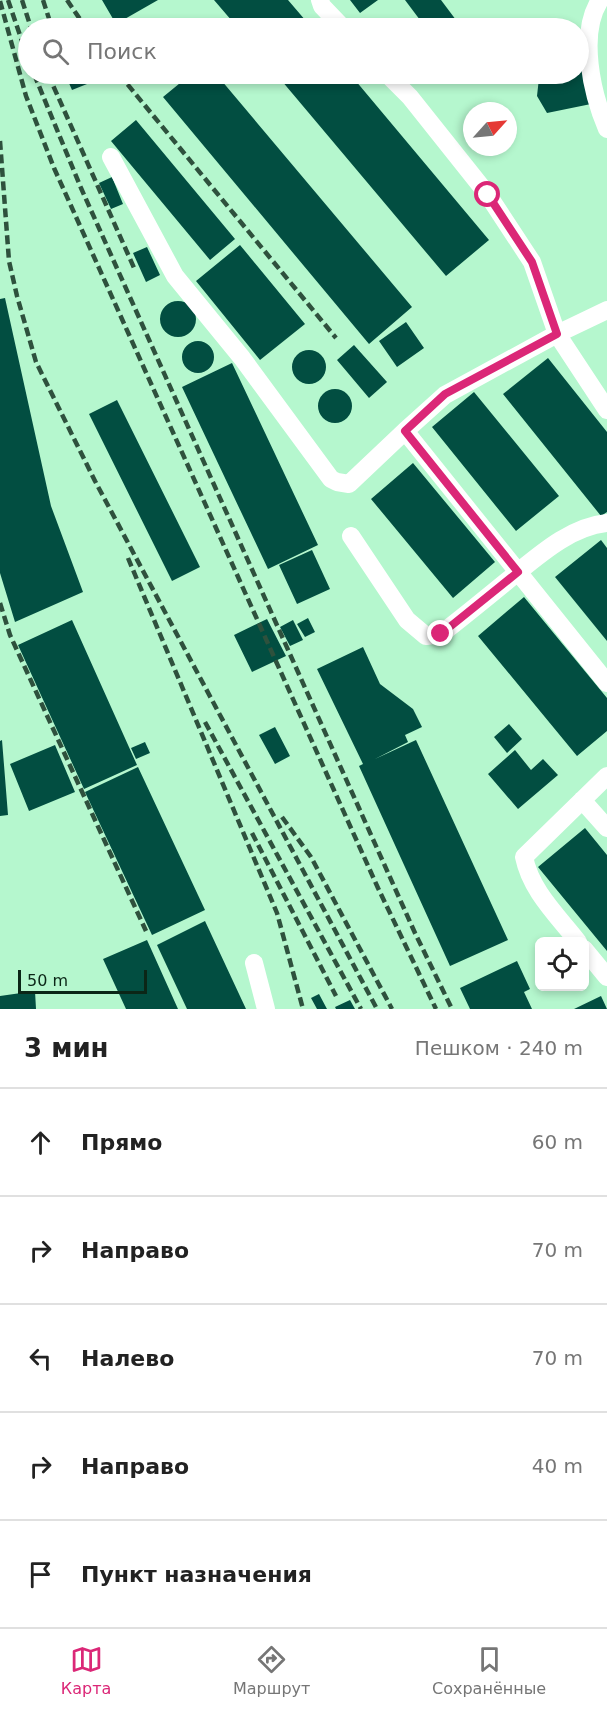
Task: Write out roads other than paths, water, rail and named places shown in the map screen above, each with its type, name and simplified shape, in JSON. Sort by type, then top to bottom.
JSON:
[{"type":"street","points":[[320,0],[322,6],[333,18]]},
{"type":"street","points":[[600,0],[594,10],[590,27],[590,76],[594,96],[607,129]]},
{"type":"street","points":[[397,84],[410,97],[488,195],[532,262],[557,334],[607,410]]},
{"type":"street","points":[[111,157],[175,276],[242,358],[331,479],[337,482],[349,484],[445,394],[607,310]]},
{"type":"street","points":[[405,431],[607,683]]},
{"type":"street","points":[[351,536],[407,620],[426,636],[441,634],[543,552],[568,536],[596,524],[607,523]]},
{"type":"street","points":[[574,937],[534,888],[527,874],[524,857],[607,776]]},
{"type":"street","points":[[582,800],[607,828]]},
{"type":"street","points":[[589,954],[607,977]]},
{"type":"street","points":[[254,963],[266,1009]]},
{"type":"railway","points":[[8,0],[18,30]]},
{"type":"railway","points":[[22,0],[28,18]]},
{"type":"railway","points":[[43,0],[49,18]]},
{"type":"railway","points":[[67,0],[79,18]]},
{"type":"railway","points":[[0,1],[18,67]]},
{"type":"railway","points":[[23,84],[54,168],[378,888],[436,1009]]},
{"type":"railway","points":[[38,84],[81,188],[415,933],[452,1009]]},
{"type":"railway","points":[[52,84],[135,270]]},
{"type":"railway","points":[[127,84],[336,338]]},
{"type":"railway","points":[[0,141],[9,261],[36,362],[95,481],[377,1009]]},
{"type":"railway","points":[[128,558],[277,913],[303,1009]]},
{"type":"railway","points":[[0,603],[10,635],[146,931]]},
{"type":"railway","points":[[205,722],[361,1009]]},
{"type":"railway","points":[[282,817],[311,857],[392,1009]]},
{"type":"railway","points":[[252,833],[336,996]]}]
